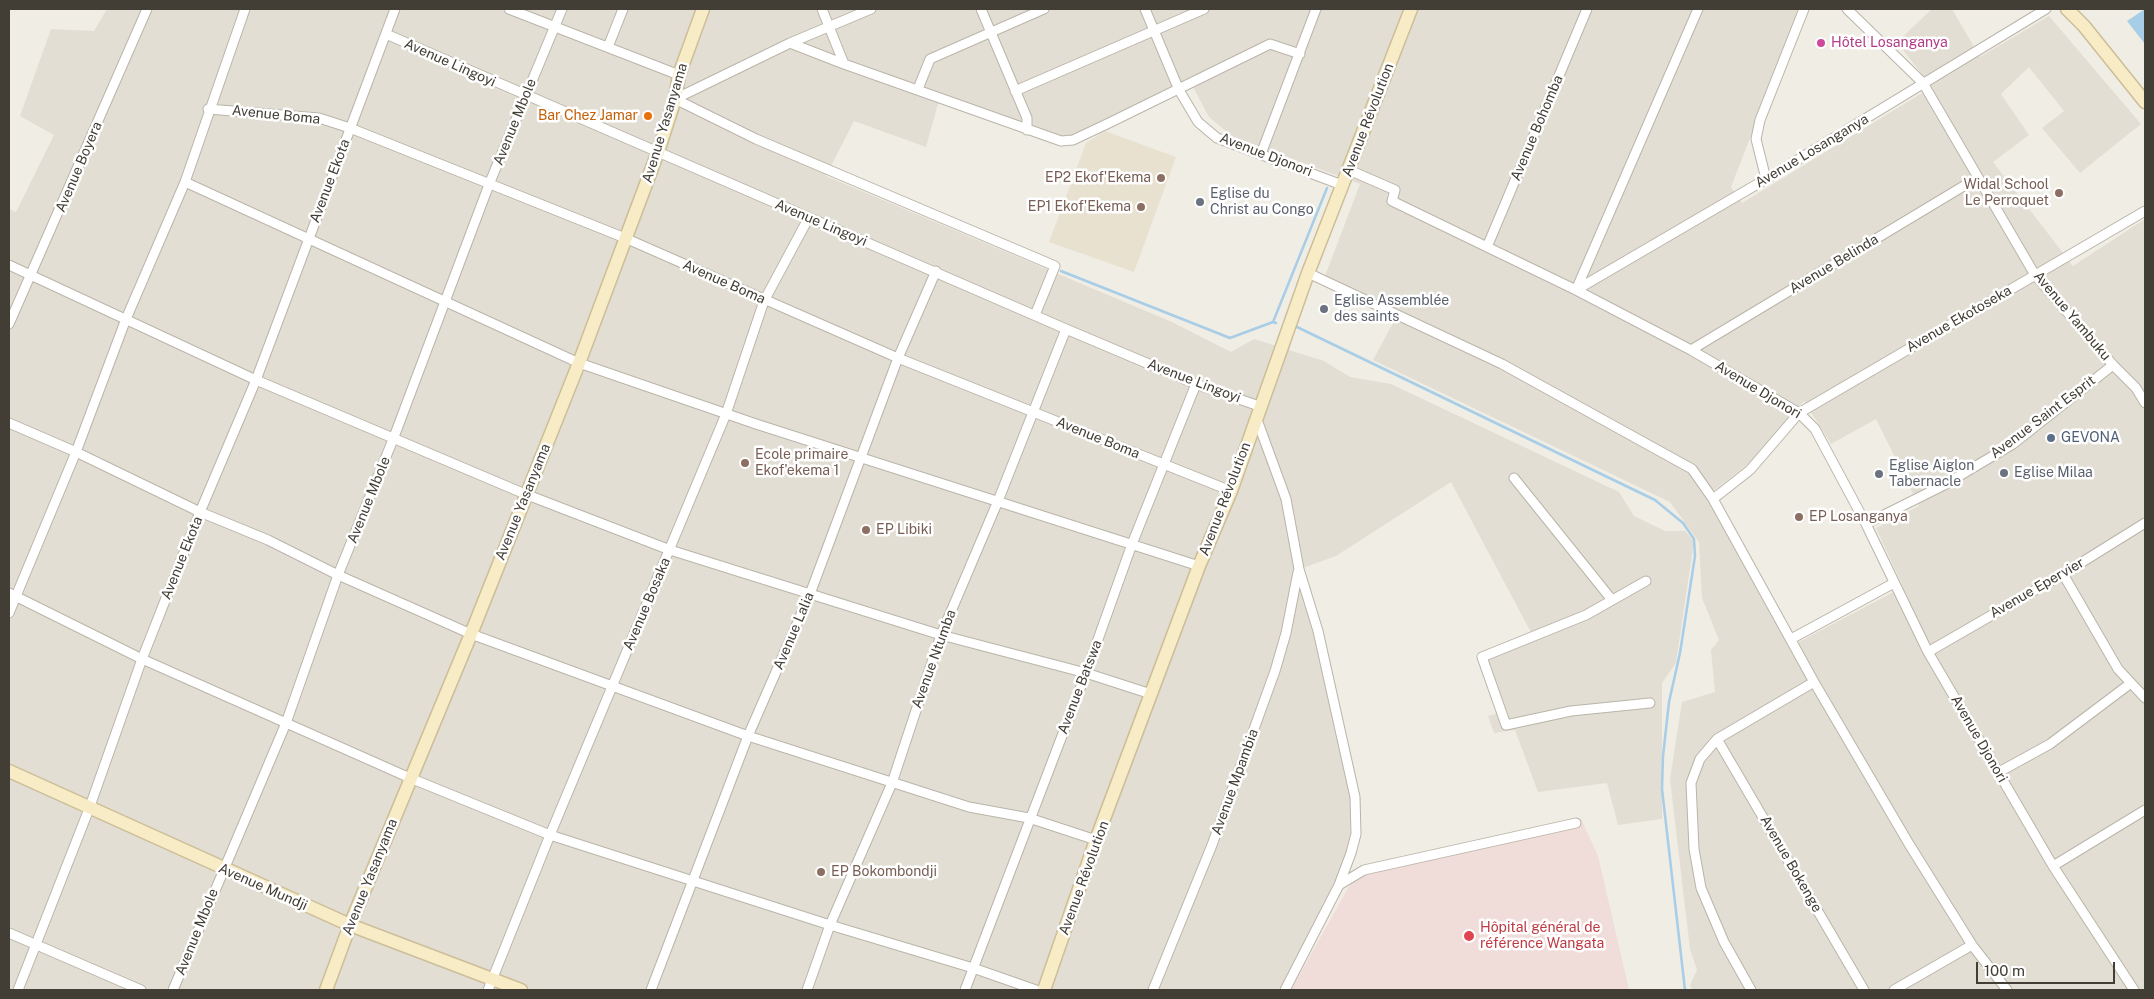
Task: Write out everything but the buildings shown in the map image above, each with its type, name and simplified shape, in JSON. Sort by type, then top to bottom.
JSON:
[{"type":"street","name":"Avenue Boyera","points":[[9,324],[147,9]]},
{"type":"street","points":[[9,613],[12,594],[76,452],[126,319],[184,182],[244,9]]},
{"type":"street","name":"Avenue Ekota","points":[[18,990],[89,808],[142,659],[200,512],[256,380],[395,9]]},
{"type":"street","points":[[509,9],[679,75]]},
{"type":"street","name":"Avenue Mbole","points":[[173,990],[222,869],[286,723],[338,575],[394,437],[490,182],[562,9]]},
{"type":"street","points":[[608,47],[623,9]]},
{"type":"street","name":"Avenue Yasanyama","points":[[326,990],[350,925],[471,634],[525,494],[579,363],[658,152],[676,99],[679,75],[703,9]]},
{"type":"street","points":[[822,9],[844,64]]},
{"type":"street","points":[[676,99],[790,43],[871,9]]},
{"type":"street","points":[[981,9],[1027,118],[1027,130]]},
{"type":"street","points":[[918,89],[930,59],[1044,9]]},
{"type":"street","name":"Avenue Djonori","points":[[1145,9],[1179,90],[1198,122],[1218,138],[1342,185]]},
{"type":"street","points":[[1016,91],[1204,9]]},
{"type":"street","points":[[1261,154],[1316,9]]},
{"type":"street","name":"Avenue Révolution","points":[[1044,990],[1096,840],[1199,566],[1231,492],[1308,273],[1411,9]]},
{"type":"street","name":"Avenue Bohomba","points":[[1487,248],[1586,9]]},
{"type":"street","points":[[1576,290],[1698,9]]},
{"type":"street","points":[[1766,179],[1756,139],[1760,120],[1804,9]]},
{"type":"street","name":"Avenue Yambuku","points":[[1847,9],[1923,83],[2035,275],[2113,365],[2136,388],[2145,403]]},
{"type":"street","name":"Avenue Losanganya","points":[[1576,290],[1766,179],[2046,9]]},
{"type":"street","points":[[2067,9],[2084,26],[2145,102]]},
{"type":"street","name":"Avenue Lingoyi","points":[[386,34],[808,219],[936,271],[1258,411]]},
{"type":"street","points":[[790,43],[1052,139],[1073,140],[1270,44],[1300,54]]},
{"type":"street","points":[[676,99],[756,139],[1054,266],[1035,315]]},
{"type":"street","name":"Avenue Boma","points":[[208,109],[319,118],[350,128],[490,182],[625,238],[898,358],[1231,492]]},
{"type":"street","name":"Avenue Djonori","points":[[1349,170],[1395,190],[1392,201],[1576,290],[1691,350],[1800,413],[1815,429],[1866,524],[1928,652],[2053,866],[2134,990]]},
{"type":"street","name":"Avenue Belinda","points":[[1691,350],[1977,178]]},
{"type":"street","points":[[184,182],[308,241],[579,363],[726,414],[1199,566]]},
{"type":"street","name":"Avenue Ekotoseka","points":[[1713,499],[1750,470],[1800,413],[2145,211]]},
{"type":"street","name":"Avenue Bosaka","points":[[490,985],[550,834],[726,414],[764,300],[808,219]]},
{"type":"street","points":[[9,265],[256,380],[525,494],[670,550],[941,635],[1086,673],[1151,694]]},
{"type":"street","name":"Avenue Lalia","points":[[651,990],[748,736],[810,594],[898,358],[936,271]]},
{"type":"street","points":[[1308,273],[1502,364],[1692,469],[1713,499],[1814,682],[1909,844],[1972,945],[2007,990]]},
{"type":"street","name":"Avenue Ntumba","points":[[807,990],[830,925],[892,783],[941,635],[998,501],[1031,412],[1066,329]]},
{"type":"street","name":"Avenue Saint Esprit","points":[[1866,524],[1944,485],[2013,444],[2113,365]]},
{"type":"street","name":"Avenue Batswa","points":[[964,990],[1086,673],[1132,544],[1196,384]]},
{"type":"street","points":[[1258,411],[1286,499],[1299,569],[1318,631],[1355,798],[1356,834],[1339,885],[1285,990]]},
{"type":"street","points":[[9,423],[76,452],[200,512],[268,540],[338,575],[471,634],[748,736],[969,808],[1029,818],[1096,840]]},
{"type":"street","points":[[1514,478],[1612,600]]},
{"type":"street","name":"Avenue Epervier","points":[[1928,652],[2063,574],[2145,522]]},
{"type":"street","name":"Avenue Mpambia","points":[[1153,990],[1212,845],[1275,672],[1286,633],[1299,569]]},
{"type":"street","points":[[2063,574],[2118,669],[2145,698]]},
{"type":"street","points":[[1646,581],[1586,615],[1483,655],[1506,724],[1571,711],[1650,703]]},
{"type":"street","points":[[1791,639],[1894,583]]},
{"type":"street","points":[[12,594],[142,659],[410,778],[550,834],[830,925],[973,968],[1036,990]]},
{"type":"street","points":[[1751,990],[1710,913],[1701,888],[1694,849],[1691,782],[1700,759],[1717,739],[1814,682]]},
{"type":"street","points":[[1999,772],[2050,744],[2131,683]]},
{"type":"street","name":"Avenue Bokenge","points":[[1717,739],[1864,990]]},
{"type":"street","name":"Avenue Mundji","points":[[9,771],[222,869],[490,985],[521,990]]},
{"type":"street","points":[[2053,866],[2145,810]]},
{"type":"street","points":[[1339,885],[1364,870],[1576,823]]},
{"type":"street","points":[[9,933],[141,990]]},
{"type":"street","points":[[1894,990],[1972,945]]},
{"type":"shaded area","points":[[107,9],[1800,9],[1731,187],[1742,203],[1932,87],[1897,42],[1932,9],[1952,9],[1980,57],[2049,16],[2141,124],[2080,173],[2042,128],[2064,111],[2029,67],[2001,94],[2029,135],[1993,162],[2073,266],[2145,219],[2145,990],[1692,990],[1690,985],[1697,970],[1690,949],[1670,779],[1682,702],[1715,692],[1711,650],[1719,640],[1702,598],[1699,542],[1670,502],[1373,360],[1399,312],[1325,276],[1360,184],[1233,137],[1209,117],[1192,85],[1080,136],[1063,137],[941,93],[926,147],[854,121],[826,176],[1172,322],[1231,352],[1254,339],[1324,361],[1350,377],[1391,384],[1619,492],[1634,516],[1665,531],[1685,531],[1694,541],[1676,663],[1662,683],[1662,819],[1618,825],[1607,783],[1538,792],[1515,730],[1494,733],[1488,716],[1504,711],[1485,659],[1535,640],[1451,482],[1336,556],[1297,570],[1320,630],[1356,795],[1354,843],[1286,990],[9,990],[9,209],[16,212],[54,135],[20,116],[51,29],[94,31]],"holes":[[[1804,401],[1831,444],[1876,419],[1919,506],[1876,528],[1903,587],[1795,644],[1713,491],[1753,460]]]},
{"type":"shaded area","points":[[1105,131],[1176,157],[1134,272],[1049,242],[1086,143]]},
{"type":"shaded area","name":"Hôpital général de référence Wangata","points":[[1581,819],[1598,856],[1629,990],[1291,990],[1351,883],[1391,862],[1527,834]]},
{"type":"water","points":[[2145,9],[2145,44],[2127,21]]},
{"type":"waterway","points":[[1276,323],[1273,322],[1327,188]]},
{"type":"waterway","points":[[1061,271],[1230,338],[1273,322]]},
{"type":"waterway","points":[[1297,327],[1655,500],[1683,523],[1694,539],[1695,556],[1680,653],[1669,702],[1663,756],[1662,789],[1685,990]]},
{"type":"place","name":"Hôtel Losanganya","points":[[1821,43]]},
{"type":"place","name":"Bar Chez Jamar","points":[[648,116]]},
{"type":"place","name":"EP2 Ekof'Ekema","points":[[1161,178]]},
{"type":"place","name":"Widal School Le Perroquet","points":[[2059,193]]},
{"type":"place","name":"Eglise du Christ au Congo","points":[[1200,202]]},
{"type":"place","name":"EP1 Ekof'Ekema","points":[[1141,207]]},
{"type":"place","name":"Eglise Assemblée des saints","points":[[1324,309]]},
{"type":"place","name":"GEVONA","points":[[2051,438]]},
{"type":"place","name":"Ecole primaire Ekof'ekema 1","points":[[745,463]]},
{"type":"place","name":"Eglise Milaa","points":[[2004,473]]},
{"type":"place","name":"Eglise Aiglon Tabernacle","points":[[1879,474]]},
{"type":"place","name":"EP Losanganya","points":[[1799,517]]},
{"type":"place","name":"EP Libiki","points":[[866,530]]},
{"type":"place","name":"EP Bokombondji","points":[[821,872]]},
{"type":"place","name":"Hôpital général de référence Wangata","points":[[1469,936]]}]
